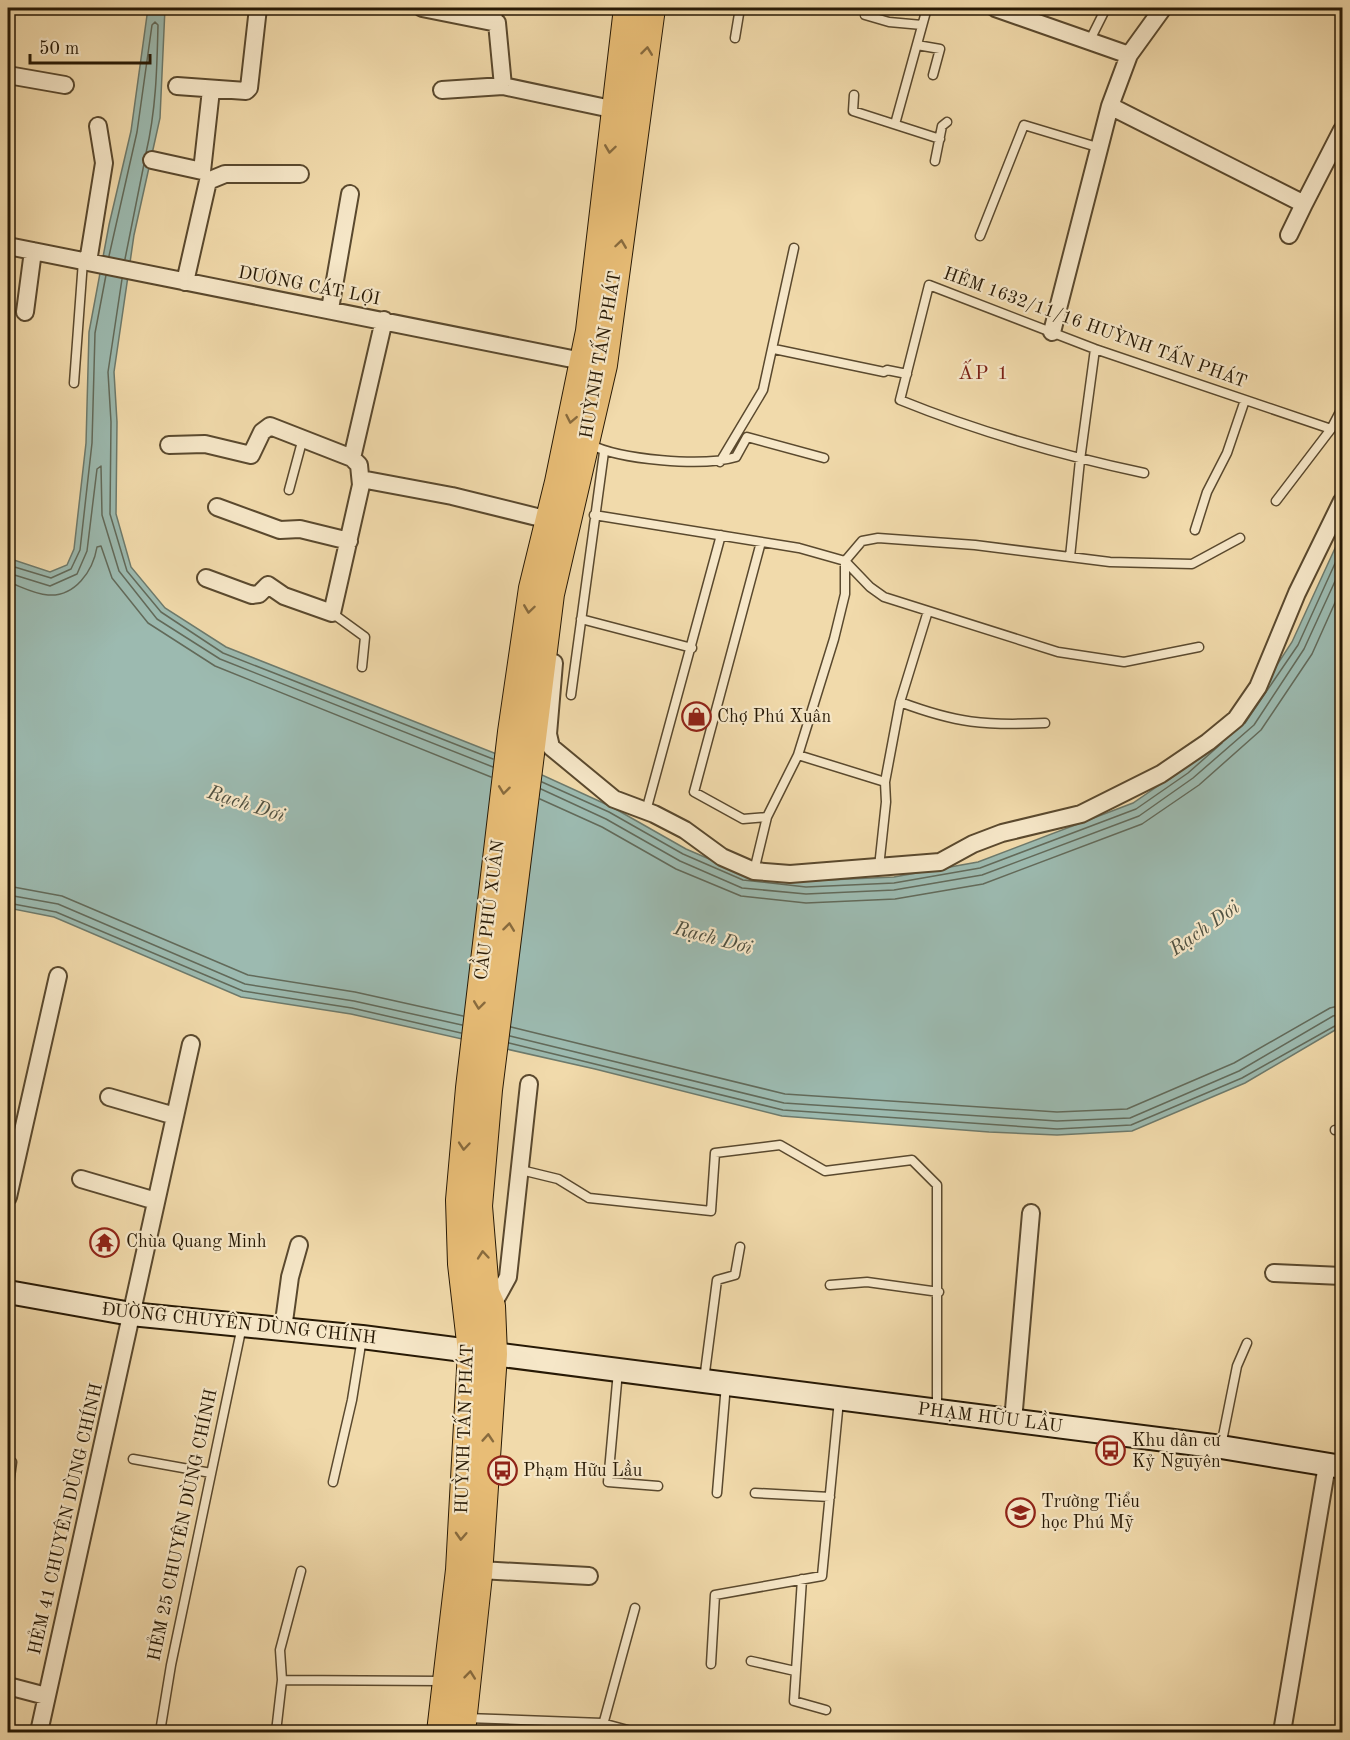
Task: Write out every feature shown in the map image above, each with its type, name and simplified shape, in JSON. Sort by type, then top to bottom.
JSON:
[{"type":"main road","name":"HUỲNH TẤN PHÁT","points":[[557,524],[595,447],[593,363],[627,8]]},
{"type":"main road","name":"HUỲNH TẤN PHÁT","points":[[521,734],[551,594],[557,524],[593,363],[652,8]]},
{"type":"main road","name":"CẦU PHÚ XUÂN","points":[[479,1089],[521,734]]},
{"type":"main road","name":"HUỲNH TẤN PHÁT","points":[[440,1732],[482,1353],[492,1306],[486,1292],[479,1206],[479,1089]]},
{"type":"main road","name":"HUỲNH TẤN PHÁT","points":[[464,1725],[480,1570],[482,1353],[461,1264],[459,1200],[479,1089]]},
{"type":"main road","name":"ĐƯỜNG CHUYÊN DÙNG CHÍNH","points":[[8,1292],[131,1314],[362,1337],[482,1353]]},
{"type":"main road","name":"PHẠM HỮU LẦU","points":[[482,1353],[1221,1447],[1335,1466]]},
{"type":"street","points":[[177,86],[246,91],[249,88],[258,8]]},
{"type":"street","points":[[422,8],[497,15],[503,86]]},
{"type":"street","points":[[995,8],[1129,55]]},
{"type":"street","points":[[1052,332],[1097,147],[1110,106],[1129,55],[1163,8]]},
{"type":"street","points":[[8,75],[64,85]]},
{"type":"street","points":[[441,90],[503,86],[616,110]]},
{"type":"street","points":[[152,160],[202,171],[211,90]]},
{"type":"street","points":[[1110,106],[1304,204]]},
{"type":"street","points":[[89,262],[104,163],[98,126]]},
{"type":"street","points":[[1289,235],[1342,130]]},
{"type":"street","points":[[185,282],[205,186],[208,181],[225,174],[300,174]]},
{"type":"street","points":[[330,309],[350,194]]},
{"type":"street","name":"DƯƠNG CÁT LỢI","points":[[8,246],[593,363]]},
{"type":"street","points":[[25,312],[33,251]]},
{"type":"street","points":[[352,458],[384,320]]},
{"type":"street","points":[[169,445],[206,444],[251,455],[262,432],[270,426],[352,458],[359,465],[361,479],[332,613],[284,596],[268,585],[259,594],[252,595],[206,578]]},
{"type":"street","points":[[361,479],[452,496],[557,524],[574,533],[556,640],[549,741],[551,747],[614,799],[646,811],[685,830],[722,857],[754,870],[790,874],[940,862],[973,844],[1002,833],[1081,814],[1161,774],[1208,742],[1236,719],[1258,687],[1297,593],[1342,501]]},
{"type":"street","points":[[217,507],[280,530],[300,529],[349,541]]},
{"type":"street","points":[[8,1197],[58,976]]},
{"type":"street","name":"HẺM 41 CHUYÊN DÙNG CHÍNH","points":[[39,1732],[191,1044]]},
{"type":"street","points":[[492,1306],[508,1276],[529,1084]]},
{"type":"street","points":[[109,1097],[175,1116]]},
{"type":"street","points":[[81,1179],[156,1201]]},
{"type":"street","points":[[1013,1421],[1031,1213]]},
{"type":"street","points":[[283,1329],[290,1277],[299,1245]]},
{"type":"street","points":[[1274,1273],[1342,1276]]},
{"type":"street","points":[[1282,1732],[1335,1466]]},
{"type":"street","points":[[480,1570],[589,1576]]},
{"type":"street","points":[[8,1686],[46,1696]]},
{"type":"lane","points":[[735,38],[740,8]]},
{"type":"lane","points":[[895,124],[927,8]]},
{"type":"lane","points":[[1089,42],[1106,8]]},
{"type":"lane","points":[[865,15],[889,22],[922,25]]},
{"type":"lane","points":[[917,45],[940,49],[933,75]]},
{"type":"lane","points":[[854,95],[853,111],[940,139]]},
{"type":"lane","points":[[935,161],[942,126],[948,122]]},
{"type":"lane","points":[[980,236],[1024,125],[1097,147]]},
{"type":"lane","points":[[720,462],[763,390],[774,349],[776,324],[794,248]]},
{"type":"lane","points":[[74,383],[89,262]]},
{"type":"lane","name":"HẺM 1632/11/16 HUỲNH TẤN PHÁT","points":[[907,374],[929,285],[1095,349],[1331,429]]},
{"type":"lane","points":[[774,349],[884,372],[886,370],[907,374],[900,400],[961,425],[1080,460],[1144,473]]},
{"type":"lane","points":[[1070,557],[1095,349]]},
{"type":"lane","points":[[1195,530],[1207,492],[1227,453],[1245,400]]},
{"type":"lane","points":[[1276,501],[1331,429],[1342,408]]},
{"type":"lane","points":[[595,447],[621,456],[720,462],[736,457],[747,437],[824,458]]},
{"type":"lane","points":[[289,490],[303,438]]},
{"type":"lane","name":"HUỲNH TẤN PHÁT","points":[[571,695],[594,515],[595,447]]},
{"type":"lane","points":[[594,515],[799,548],[845,561],[870,587],[884,597],[1058,652],[1124,662],[1198,648]]},
{"type":"lane","points":[[646,811],[721,535]]},
{"type":"lane","points":[[754,870],[767,817],[798,755],[842,605],[846,580],[845,561],[862,541],[878,538],[975,545],[1110,562],[1192,564],[1240,538]]},
{"type":"lane","points":[[761,542],[694,792],[743,819],[767,817]]},
{"type":"lane","points":[[879,867],[886,802],[885,782],[900,702],[928,611]]},
{"type":"lane","points":[[332,613],[364,637],[363,667]]},
{"type":"lane","points":[[581,619],[692,648]]},
{"type":"lane","points":[[900,702],[940,717],[968,723],[1045,723]]},
{"type":"lane","points":[[798,755],[885,782]]},
{"type":"lane","points":[[521,1170],[558,1179],[588,1198],[711,1211],[715,1153],[780,1145],[825,1170],[912,1160],[938,1185],[937,1411]]},
{"type":"lane","points":[[717,1493],[715,1382],[717,1280],[735,1275],[740,1247]]},
{"type":"lane","points":[[830,1285],[867,1282],[939,1292]]},
{"type":"lane","name":"HẺM 25 CHUYÊN DÙNG CHÍNH","points":[[160,1732],[171,1665],[242,1325]]},
{"type":"lane","points":[[333,1482],[352,1400],[362,1337]]},
{"type":"lane","points":[[1221,1447],[1237,1366],[1247,1343]]},
{"type":"lane","points":[[618,1370],[608,1482],[658,1486]]},
{"type":"lane","points":[[711,1664],[715,1595],[822,1576],[840,1399]]},
{"type":"lane","points":[[133,1459],[211,1473]]},
{"type":"lane","points":[[8,1492],[12,1462]]},
{"type":"lane","points":[[755,1493],[830,1497]]},
{"type":"lane","points":[[276,1732],[282,1680],[280,1650],[301,1571]]},
{"type":"lane","points":[[802,1579],[794,1701],[826,1710]]},
{"type":"lane","points":[[601,1728],[624,1655],[635,1608]]},
{"type":"lane","points":[[752,1661],[795,1671]]},
{"type":"lane","points":[[282,1680],[446,1681]]},
{"type":"lane","points":[[464,1725],[601,1728],[635,1732]]},
{"type":"water","name":"Rạch Dơi","points":[[148,8],[165,8],[160,118],[134,235],[114,372],[117,422],[116,514],[131,567],[165,608],[226,647],[494,753],[612,807],[686,849],[744,874],[806,881],[894,877],[978,862],[1133,803],[1184,768],[1243,717],[1292,642],[1342,533],[1342,1026],[1245,1083],[1132,1131],[1057,1135],[782,1116],[595,1069],[351,1014],[241,997],[54,917],[8,908],[8,558],[50,572],[67,565],[74,549],[86,443],[89,332],[109,225],[131,131]]},
{"type":"place","name":"Chợ Phú Xuân","points":[[696,717]]},
{"type":"place","name":"Chùa Quang Minh","points":[[105,1242]]},
{"type":"place","name":"Khu dân cư Kỷ Nguyên","points":[[1111,1451]]},
{"type":"place","name":"Phạm Hữu Lầu","points":[[502,1471]]},
{"type":"place","name":"Trường Tiểu học Phú Mỹ","points":[[1020,1512]]},
{"type":"district","name":"ẤP 1","points":[[984,374]]}]
